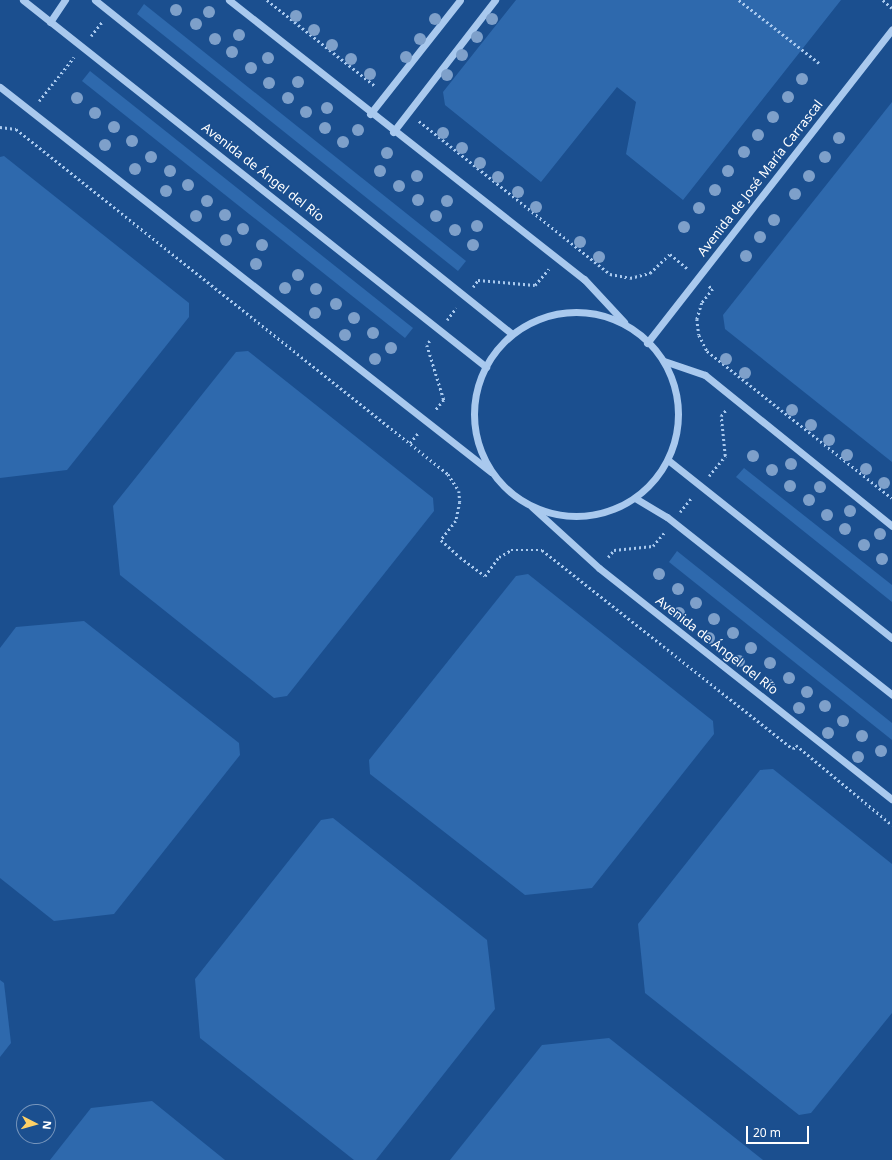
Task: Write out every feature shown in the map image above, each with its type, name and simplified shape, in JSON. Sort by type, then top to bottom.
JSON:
[{"type":"street","name":"Avenida de Ángel del Río","points":[[23,0],[486,367]]},
{"type":"street","points":[[50,22],[65,0]]},
{"type":"street","name":"Avenida de Ángel del Río","points":[[95,0],[512,334]]},
{"type":"street","points":[[0,87],[237,276],[493,473],[511,492],[531,506],[557,514],[584,516],[611,510],[635,498],[654,481],[668,460],[676,435],[679,410],[674,384],[664,361],[626,324],[584,279],[556,259],[370,114],[229,0]]},
{"type":"street","points":[[370,114],[460,0]]},
{"type":"street","points":[[393,132],[495,0]]},
{"type":"street","name":"Avenida de José María Carrascal","points":[[647,343],[892,29]]},
{"type":"street","points":[[493,473],[477,439],[475,410],[486,367],[512,334],[538,318],[568,311],[598,313],[626,324]]},
{"type":"street","points":[[664,361],[705,375],[892,526]]},
{"type":"street","points":[[668,460],[892,638]]},
{"type":"street","points":[[635,498],[673,521],[892,695]]},
{"type":"street","name":"Avenida de Ángel del Río","points":[[531,506],[599,568],[892,799]]},
{"type":"path","points":[[267,0],[377,88]]},
{"type":"path","points":[[739,0],[819,63]]},
{"type":"path","points":[[883,0],[892,8]]},
{"type":"path","points":[[16,129],[110,12]]},
{"type":"path","points":[[416,118],[610,274],[625,277],[650,273],[670,254]]},
{"type":"path","points":[[0,127],[16,129],[448,474],[459,491],[456,521],[441,540],[460,557],[485,576],[505,553],[531,548],[551,556],[793,749],[796,745],[892,825]]},
{"type":"path","points":[[410,444],[444,400],[427,345],[439,329],[478,280],[535,285],[570,242]]},
{"type":"path","points":[[713,289],[699,311],[699,335],[708,350],[747,383],[892,498]]},
{"type":"path","points":[[587,584],[614,550],[653,546],[725,456],[721,416],[747,383]]},
{"type":"shaded area","points":[[516,0],[841,0],[683,200],[626,154],[636,102],[617,87],[541,182],[445,105],[443,92]]},
{"type":"shaded area","points":[[144,4],[466,261],[458,271],[137,14]]},
{"type":"shaded area","points":[[90,71],[413,328],[405,338],[82,81]]},
{"type":"shaded area","points":[[892,102],[892,462],[725,329],[723,315]]},
{"type":"shaded area","points":[[4,156],[189,303],[189,317],[67,470],[0,478],[0,157]]},
{"type":"shaded area","points":[[248,351],[433,498],[434,511],[287,696],[274,698],[120,575],[113,506],[236,352]]},
{"type":"shaded area","points":[[744,468],[892,585],[892,602],[736,477]]},
{"type":"shaded area","points":[[677,551],[892,723],[892,740],[669,562]]},
{"type":"shaded area","points":[[528,574],[713,721],[714,734],[592,888],[525,895],[370,774],[369,760],[516,576]]},
{"type":"shaded area","points":[[84,621],[239,743],[240,755],[114,914],[54,921],[0,878],[0,648],[16,627]]},
{"type":"shaded area","points":[[773,769],[892,864],[892,1013],[811,1113],[799,1115],[645,993],[638,924],[760,770]]},
{"type":"shaded area","points":[[333,818],[487,940],[495,1009],[376,1160],[354,1160],[200,1038],[195,979],[321,820]]},
{"type":"shaded area","points":[[0,980],[4,983],[11,1043],[0,1057]]},
{"type":"shaded area","points":[[609,1038],[763,1160],[450,1160],[542,1045]]},
{"type":"shaded area","points":[[152,1101],[225,1160],[50,1160],[91,1108]]}]
